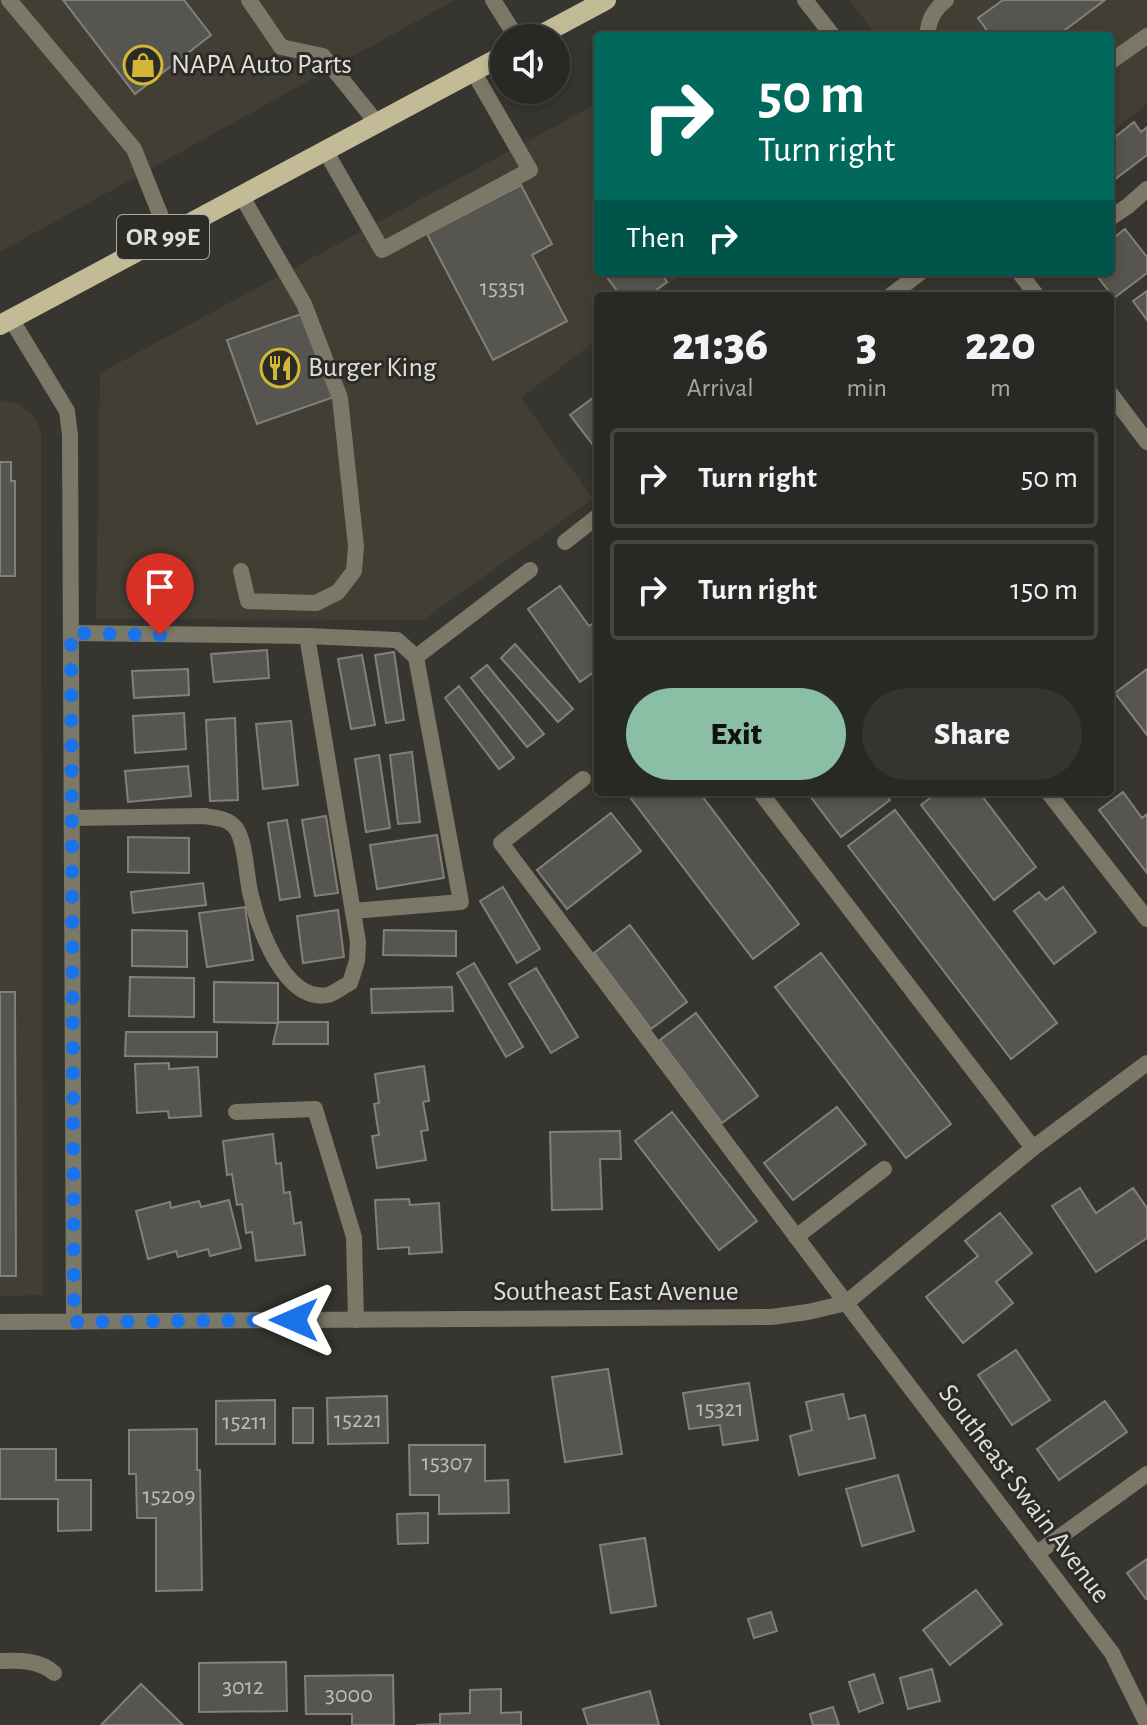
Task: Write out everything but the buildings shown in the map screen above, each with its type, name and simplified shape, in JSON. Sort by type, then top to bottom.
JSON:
[{"type":"main road","points":[[561,24],[606,0]]},
{"type":"main road","name":"OR 99E","points":[[6,322],[490,62]]},
{"type":"street","points":[[9,0],[134,149],[168,234]]},
{"type":"street","points":[[249,0],[281,47],[323,56],[377,123]]},
{"type":"street","points":[[493,0],[508,24]]},
{"type":"street","points":[[805,0],[830,32]]},
{"type":"street","points":[[928,32],[929,20],[946,0]]},
{"type":"street","points":[[1114,59],[1147,36]]},
{"type":"street","points":[[325,150],[382,250],[530,170],[473,71]]},
{"type":"street","points":[[1114,215],[1147,189]]},
{"type":"street","points":[[241,195],[304,304],[340,398],[356,546],[354,571],[338,592],[316,603],[248,601],[241,571]]},
{"type":"street","points":[[895,292],[916,276]]},
{"type":"street","points":[[6,322],[67,411],[71,453],[74,1322]]},
{"type":"street","points":[[1114,398],[1147,442]]},
{"type":"street","points":[[565,542],[594,519]]},
{"type":"street","points":[[416,657],[530,570]]},
{"type":"street","points":[[71,633],[397,640],[416,657],[461,902],[353,911]]},
{"type":"street","points":[[73,818],[204,816],[224,819],[237,828],[251,897],[264,934],[286,978],[306,993],[329,995],[350,983],[357,961],[358,942],[307,636]]},
{"type":"street","name":"Southeast Swain Avenue","points":[[583,779],[501,843],[1112,1653],[1147,1724]]},
{"type":"street","points":[[763,796],[1033,1148]]},
{"type":"street","points":[[1051,796],[1147,919]]},
{"type":"street","name":"Southeast East Avenue","points":[[0,1322],[771,1317],[808,1312],[846,1303],[1033,1148],[1147,1063]]},
{"type":"street","points":[[236,1112],[315,1109],[354,1237],[356,1320]]},
{"type":"street","points":[[796,1237],[884,1169]]},
{"type":"street","points":[[1036,1554],[1147,1474]]},
{"type":"street","points":[[0,1661],[20,1660],[48,1667],[54,1673]]},
{"type":"shaded area","points":[[0,0],[455,0],[0,252]]},
{"type":"shaded area","points":[[850,0],[1147,0],[1147,104],[1114,130],[1114,32],[873,32]]},
{"type":"shaded area","points":[[594,105],[594,276],[680,276],[659,292],[594,292],[594,342],[521,398],[593,499],[423,620],[96,619],[100,373]]},
{"type":"shaded area","points":[[0,400],[19,404],[34,416],[41,431],[43,1295],[0,1296]]},
{"type":"place","name":"NAPA Auto Parts","points":[[143,65]]},
{"type":"place","name":"Burger King","points":[[280,368]]},
{"type":"route","points":[[160,635],[71,633],[74,1322],[294,1320]]}]
